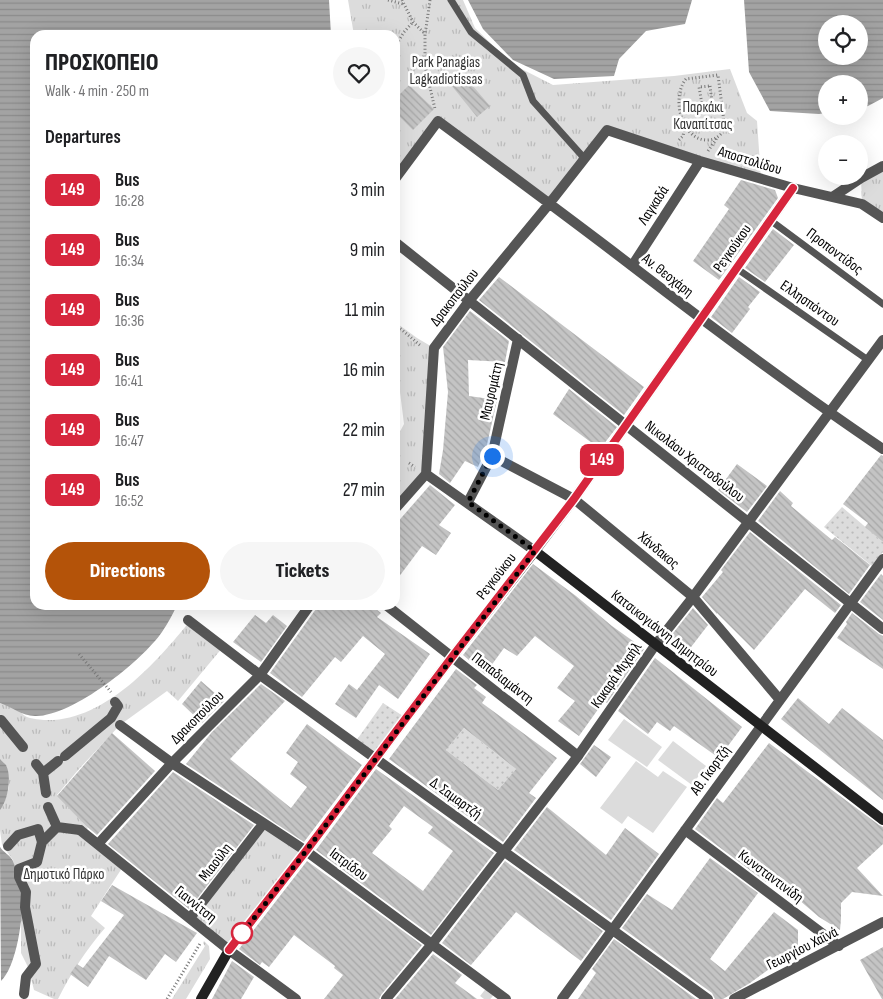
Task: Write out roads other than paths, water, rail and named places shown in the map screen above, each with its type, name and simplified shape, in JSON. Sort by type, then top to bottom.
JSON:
[{"type":"main road","name":"Κατσικογιάννη Δημητρίου","points":[[535,551],[883,820]]},
{"type":"main road","name":"Ρεγκούκου","points":[[201,999],[229,950],[535,551]]},
{"type":"street","name":"Αν. Θεοχάρη","points":[[400,172],[438,121],[700,319],[829,413],[883,449]]},
{"type":"street","name":"Δρακοπούλου","points":[[426,474],[434,348],[469,301],[607,130]]},
{"type":"street","name":"Αποστολίδου","points":[[607,130],[793,188],[862,204],[883,218]]},
{"type":"street","name":"Λαγκαδά","points":[[632,266],[700,160]]},
{"type":"street","points":[[834,196],[883,166]]},
{"type":"street","name":"Ρεγκούκου","points":[[535,551],[574,499],[793,188]]},
{"type":"street","name":"Νικολάου Χριστοδούλου","points":[[400,246],[883,629]]},
{"type":"street","name":"Μαυρομάτη","points":[[468,502],[492,456],[518,339]]},
{"type":"street","name":"Κακαρά Μιχαήλ","points":[[386,999],[432,944],[578,756],[656,644],[693,598],[883,340]]},
{"type":"street","name":"Χάνδακος","points":[[492,456],[574,499],[693,598],[780,700]]},
{"type":"street","points":[[400,503],[426,474]]},
{"type":"street","name":"Κατσικογιάννη Δημητρίου","points":[[426,474],[535,551]]},
{"type":"street","name":"Αθ. Γκορτζή","points":[[562,999],[883,559]]},
{"type":"street","name":"Δρακοπούλου","points":[[98,844],[172,763],[260,675],[306,610]]},
{"type":"street","name":"Παπαδιαμάντη","points":[[392,610],[578,756]]},
{"type":"street","name":"Δ. Σαμαρτζή","points":[[188,620],[260,675],[708,999]]},
{"type":"street","points":[[43,773],[111,718],[118,706],[114,698]]},
{"type":"street","name":"Ιατρίδου","points":[[111,718],[172,763],[306,851],[506,999]]},
{"type":"street","points":[[1,720],[14,728],[23,747]]},
{"type":"street","points":[[36,764],[43,773],[46,793]]},
{"type":"street","points":[[24,994],[26,977],[36,964],[25,907],[26,892],[19,877],[19,869],[37,862],[42,842],[57,827],[48,807]]},
{"type":"street","name":"Μιαούλη","points":[[190,918],[263,824]]},
{"type":"street","name":"Γιαννίτση","points":[[57,827],[80,830],[229,950],[296,999]]},
{"type":"street","points":[[8,846],[18,835],[38,829],[42,842]]},
{"type":"street","name":"Κωνσταντινίδη","points":[[685,830],[839,946]]},
{"type":"street","name":"Γεωργίου Χαϊνά","points":[[734,999],[883,922]]},
{"type":"lane","points":[[451,0],[471,32],[523,75],[533,101],[584,159]]},
{"type":"lane","name":"Προποντίδος","points":[[770,220],[883,304]]},
{"type":"lane","name":"Ελλησπόντου","points":[[736,268],[868,360]]},
{"type":"tunnel","points":[[484,999],[492,989]]},
{"type":"park label","name":"Park Panagias Lagkadiotissas","points":[[446,70]]},
{"type":"park label","name":"Παρκάκι Καναπίτσας","points":[[703,116]]},
{"type":"park label","name":"Δημοτικό Πάρκο","points":[[64,874]]}]
